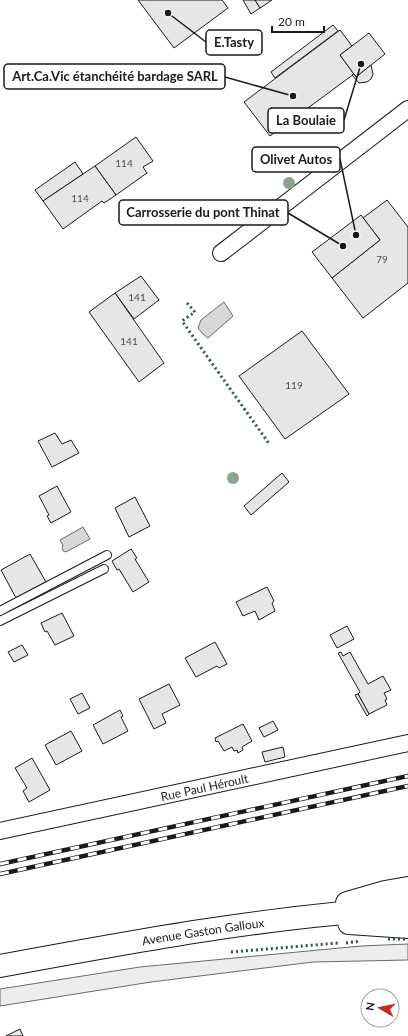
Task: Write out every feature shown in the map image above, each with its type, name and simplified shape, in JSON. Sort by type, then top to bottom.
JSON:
[{"type":"main road","points":[[292,918],[385,892],[408,888]]},
{"type":"main road","name":"Avenue Gaston Galloux","points":[[0,966],[213,928],[292,918],[408,908]]},
{"type":"main road","points":[[292,918],[408,927]]},
{"type":"street","points":[[221,253],[408,109]]},
{"type":"street","name":"Rue Paul Héroult","points":[[0,831],[408,743]]},
{"type":"lane","points":[[0,611],[107,556]]},
{"type":"lane","points":[[0,621],[104,569]]},
{"type":"shaded area","points":[[224,302],[233,316],[208,338],[198,328],[201,320]]},
{"type":"shaded area","points":[[83,527],[90,539],[66,552],[63,551],[63,545],[60,540]]},
{"type":"shaded area","points":[[408,944],[408,960],[313,962],[151,982],[0,1006],[0,989],[140,967],[361,946]]},
{"type":"building","points":[[138,0],[222,0],[228,8],[174,48]]},
{"type":"building","points":[[243,0],[255,0],[260,8],[251,14]]},
{"type":"building","points":[[255,0],[272,0],[260,8]]},
{"type":"building","points":[[333,25],[338,31],[275,78],[271,72]]},
{"type":"building","points":[[340,30],[352,46],[340,55],[354,74],[270,136],[244,102]]},
{"type":"building","points":[[369,33],[385,54],[356,77],[340,55]]},
{"type":"building","points":[[371,65],[373,74],[371,79],[367,82],[359,83],[352,75],[354,74],[356,77]]},
{"type":"building","points":[[136,137],[153,161],[143,167],[147,173],[116,195],[95,166]]},
{"type":"building","points":[[75,162],[83,174],[43,201],[35,190]]},
{"type":"building","points":[[95,166],[116,195],[104,203],[102,201],[63,229],[43,201]]},
{"type":"building","points":[[387,200],[408,227],[408,283],[363,318],[332,278],[380,240],[363,218]]},
{"type":"building","points":[[361,215],[380,240],[332,278],[312,252]]},
{"type":"building","points":[[141,276],[159,300],[134,319],[115,293]]},
{"type":"building","points":[[115,293],[164,363],[139,382],[89,312]]},
{"type":"building","points":[[302,331],[349,394],[285,439],[239,376]]},
{"type":"building","points":[[55,433],[62,444],[71,440],[79,453],[52,467],[38,441]]},
{"type":"building","points":[[282,473],[289,482],[251,515],[244,506]]},
{"type":"building","points":[[57,486],[71,512],[51,523],[47,516],[49,515],[39,496]]},
{"type":"building","points":[[135,497],[150,526],[129,537],[115,508]]},
{"type":"building","points":[[131,549],[137,558],[135,559],[149,582],[133,592],[119,569],[117,570],[112,561]]},
{"type":"building","points":[[30,554],[46,582],[16,598],[1,570]]},
{"type":"building","points":[[267,587],[274,601],[272,603],[275,611],[259,620],[255,611],[243,616],[236,602]]},
{"type":"building","points":[[62,613],[74,636],[55,645],[47,631],[45,632],[41,623]]},
{"type":"building","points":[[347,626],[354,639],[337,648],[330,635]]},
{"type":"building","points":[[215,642],[227,664],[219,668],[217,666],[196,677],[185,658]]},
{"type":"building","points":[[22,645],[28,655],[14,662],[8,652]]},
{"type":"building","points":[[341,652],[343,656],[350,652],[368,684],[383,676],[391,690],[384,693],[387,699],[385,700],[387,705],[369,714],[358,694],[360,692],[338,653]]},
{"type":"building","points":[[169,684],[180,705],[162,714],[166,723],[154,729],[139,699]]},
{"type":"building","points":[[82,693],[90,708],[78,714],[70,699]]},
{"type":"building","points":[[358,694],[369,714],[367,716],[355,695]]},
{"type":"building","points":[[120,710],[123,716],[121,717],[128,731],[103,744],[93,725]]},
{"type":"building","points":[[273,721],[278,730],[264,737],[259,728]]},
{"type":"building","points":[[243,724],[252,741],[242,747],[243,750],[238,753],[237,750],[234,751],[232,747],[224,751],[218,741],[216,742],[215,738]]},
{"type":"building","points":[[71,731],[82,751],[56,765],[45,745]]},
{"type":"building","points":[[283,747],[285,757],[265,762],[262,752]]},
{"type":"building","points":[[32,758],[50,790],[29,802],[23,791],[27,788],[15,768]]},
{"type":"building","points":[[20,1029],[23,1036],[6,1036]]},
{"type":"railway","points":[[0,864],[408,776]]},
{"type":"railway","points":[[0,874],[408,786]]},
{"type":"hedge","points":[[187,303],[195,312],[182,321],[270,445]]},
{"type":"hedge","points":[[388,939],[408,939]]},
{"type":"hedge","points":[[346,943],[361,941]]},
{"type":"hedge","points":[[231,952],[338,943]]},
{"type":"place","name":"E.Tasty","points":[[168,13]]},
{"type":"place","name":"La Boulaie","points":[[361,64]]},
{"type":"place","name":"Art.Ca.Vic étanchéité bardage SARL","points":[[293,96]]},
{"type":"place","name":"Olivet Autos","points":[[356,235]]},
{"type":"place","name":"Carrosserie du pont Thinat","points":[[343,246]]}]
